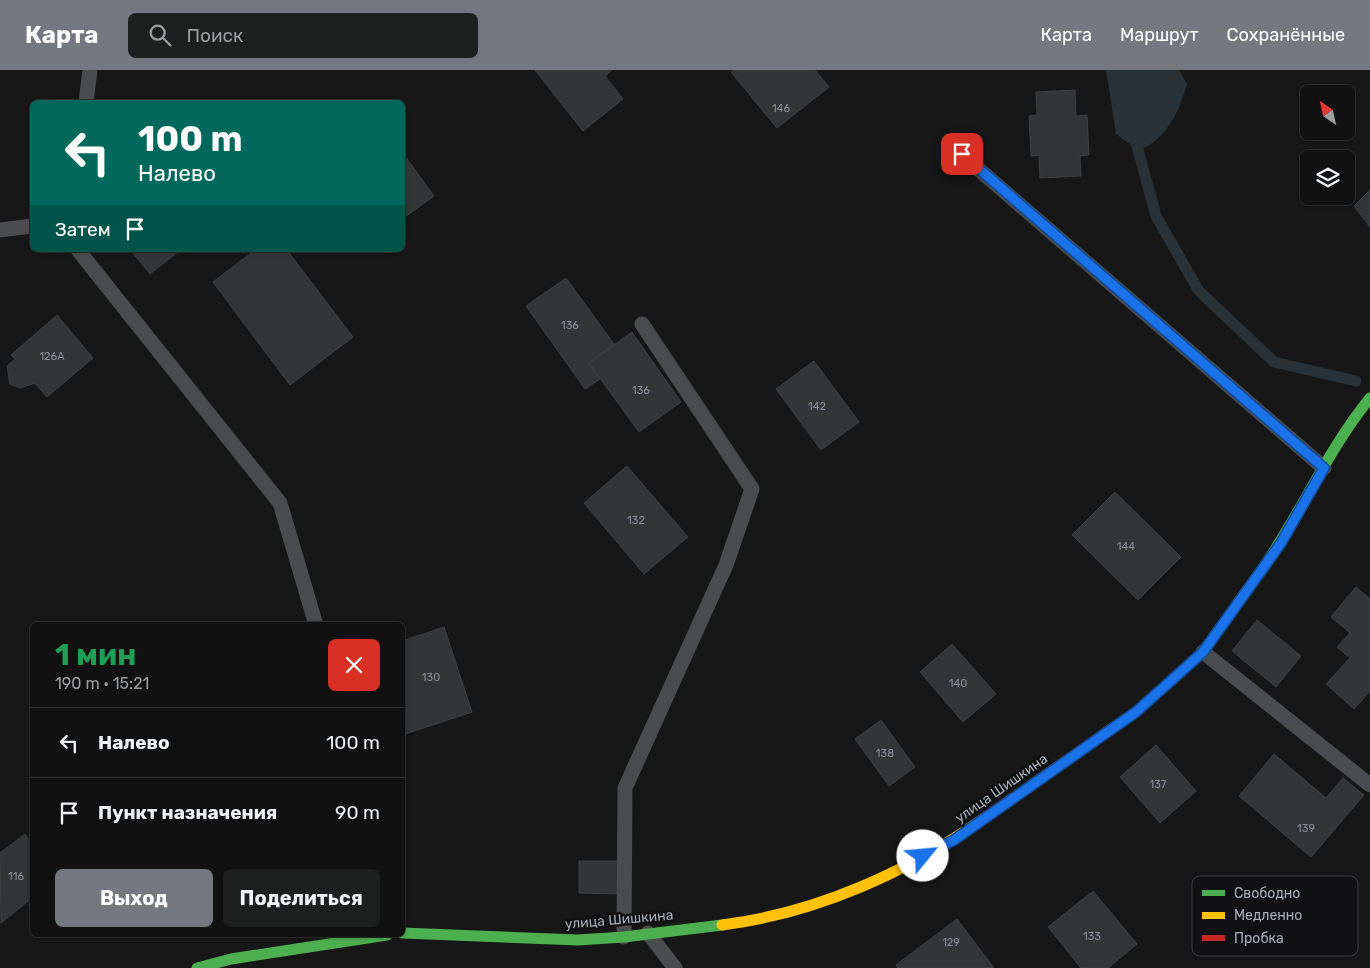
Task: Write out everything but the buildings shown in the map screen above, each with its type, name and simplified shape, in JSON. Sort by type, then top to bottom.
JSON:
[{"type":"street","name":"улица Шишкина","points":[[405,930],[578,940],[624,937],[760,920],[862,888],[962,834],[1136,712],[1203,652],[1281,543],[1350,423],[1370,398]]},
{"type":"street","points":[[197,968],[231,959],[373,937]]},
{"type":"lane","points":[[86,100],[90,70]]},
{"type":"lane","points":[[962,154],[1324,468]]},
{"type":"lane","points":[[0,230],[30,226]]},
{"type":"lane","points":[[80,252],[280,503],[315,622]]},
{"type":"lane","points":[[624,937],[625,788],[726,565],[752,489],[642,324]]},
{"type":"lane","points":[[1203,652],[1370,785]]},
{"type":"lane","points":[[648,933],[675,968]]},
{"type":"shaded area","points":[[1106,70],[1179,70],[1187,84],[1176,114],[1170,124],[1148,146],[1138,150],[1116,134]]},
{"type":"waterway","points":[[1134,135],[1156,216],[1199,291],[1274,362],[1356,381]]},
{"type":"traffic: fast","points":[[1258,575],[1287,531],[1340,440],[1370,398]]},
{"type":"traffic: fast","points":[[405,933],[578,940],[624,937],[722,925]]},
{"type":"traffic: fast","points":[[197,968],[231,959],[374,937]]},
{"type":"traffic: slow","points":[[1104,734],[1136,712],[1203,652],[1258,575]]},
{"type":"traffic: slow","points":[[722,925],[792,911],[860,887],[925,855],[986,817]]},
{"type":"traffic: jam","points":[[986,817],[1104,734]]},
{"type":"route","points":[[923,856],[954,840],[1136,712],[1203,652],[1281,543],[1324,468],[962,154]]}]
